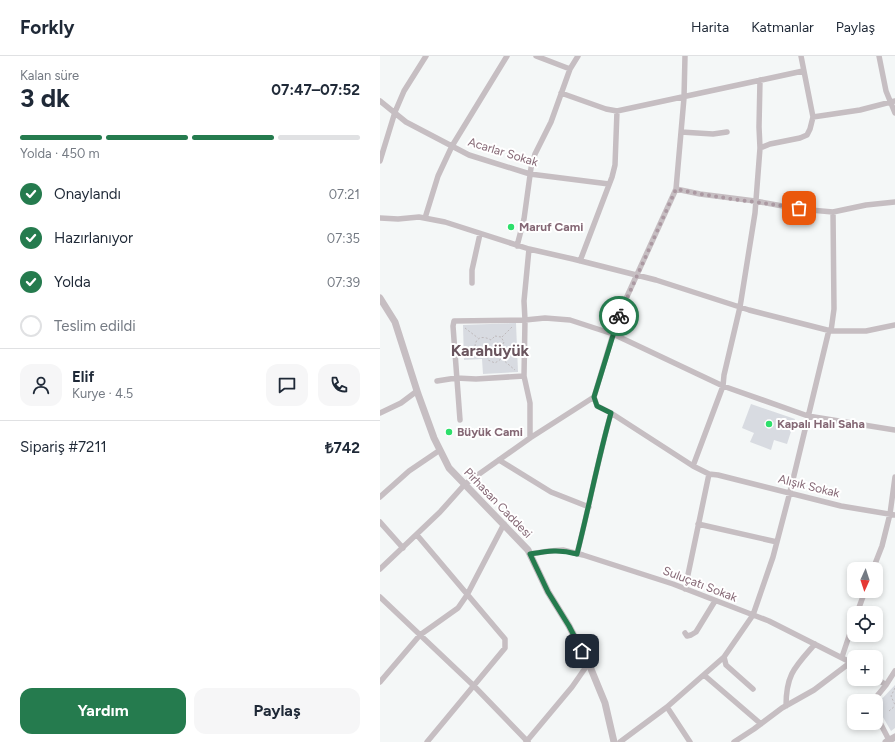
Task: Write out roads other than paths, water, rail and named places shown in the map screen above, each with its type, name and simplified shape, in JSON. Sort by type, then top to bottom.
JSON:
[{"type":"street","points":[[380,161],[394,112],[404,91],[426,56]]},
{"type":"street","points":[[425,218],[438,176],[452,146],[507,56],[512,56]]},
{"type":"street","points":[[536,56],[570,69]]},
{"type":"street","points":[[517,246],[524,219],[530,174],[535,154],[551,122],[570,69],[578,56]]},
{"type":"street","points":[[685,56],[684,98],[676,189],[619,314],[594,397],[597,406],[611,413],[693,466],[709,474],[685,589]]},
{"type":"street","points":[[760,148],[770,144],[800,138],[807,135],[810,129],[813,117],[801,56]]},
{"type":"street","points":[[879,56],[886,91],[893,102],[895,113]]},
{"type":"street","points":[[561,93],[606,109],[617,111],[684,98],[803,71]]},
{"type":"street","points":[[693,466],[723,386],[729,348],[740,307],[751,239],[760,148],[760,80]]},
{"type":"street","name":"Acarlar Sokak","points":[[380,101],[406,122],[469,155],[530,174],[609,184]]},
{"type":"street","points":[[813,117],[860,110],[893,102]]},
{"type":"street","points":[[580,261],[615,165],[617,111]]},
{"type":"street","points":[[681,132],[713,134],[727,132]]},
{"type":"street","points":[[676,189],[700,194],[833,212],[866,205],[895,202]]},
{"type":"street","points":[[620,742],[667,707],[724,657],[753,615],[773,557],[830,331],[834,308],[833,212]]},
{"type":"street","points":[[380,218],[398,219],[420,217],[444,222],[528,250],[638,275],[740,307],[830,331],[866,331],[895,325]]},
{"type":"street","points":[[472,283],[472,270],[480,234]]},
{"type":"street","points":[[528,250],[524,301],[525,320],[522,376],[530,403],[530,438]]},
{"type":"street","name":"Pirhasan Caddesi","points":[[380,298],[395,322],[434,438],[449,468],[528,550],[548,592],[569,626],[588,664],[605,703],[614,742]]},
{"type":"street","points":[[460,420],[452,326],[454,322],[545,318],[570,320],[613,334],[723,386],[808,416],[895,430]]},
{"type":"street","points":[[437,381],[456,378],[476,379],[522,376]]},
{"type":"street","points":[[380,413],[401,403],[417,390]]},
{"type":"street","points":[[380,569],[440,512],[465,484],[530,438],[594,397]]},
{"type":"street","points":[[577,554],[611,413]]},
{"type":"street","points":[[380,497],[409,471],[440,450]]},
{"type":"street","points":[[499,460],[550,492],[589,507]]},
{"type":"street","name":"Alışık Sokak","points":[[709,474],[790,492],[841,506],[893,514]]},
{"type":"street","points":[[876,562],[893,514],[895,477]]},
{"type":"street","points":[[380,522],[403,548]]},
{"type":"street","points":[[380,682],[420,635],[458,608],[467,595],[504,524]]},
{"type":"street","points":[[698,524],[777,542]]},
{"type":"street","points":[[416,535],[505,639],[505,648],[427,742]]},
{"type":"street","name":"Suluçatı Sokak","points":[[530,554],[563,550],[685,589],[769,621],[847,660]]},
{"type":"street","points":[[380,598],[474,686],[527,741],[572,687],[588,664]]},
{"type":"street","points":[[685,633],[687,636],[691,636],[696,632],[715,601]]},
{"type":"street","points":[[842,657],[847,642]]},
{"type":"street","points":[[786,706],[788,679],[795,667],[815,644]]},
{"type":"street","points":[[724,657],[726,665],[753,689]]},
{"type":"street","points":[[734,742],[847,667]]},
{"type":"street","points":[[879,694],[895,672]]},
{"type":"street","points":[[704,675],[760,724]]},
{"type":"street","points":[[667,707],[690,742]]},
{"type":"street","points":[[883,728],[890,740]]},
{"type":"place","name":"Maruf Cami","points":[[511,227]]},
{"type":"place","name":"Kapalı Halı Saha","points":[[769,424]]},
{"type":"place","name":"Büyük Cami","points":[[449,432]]},
{"type":"district","name":"Karahüyük","points":[[490,350]]}]
